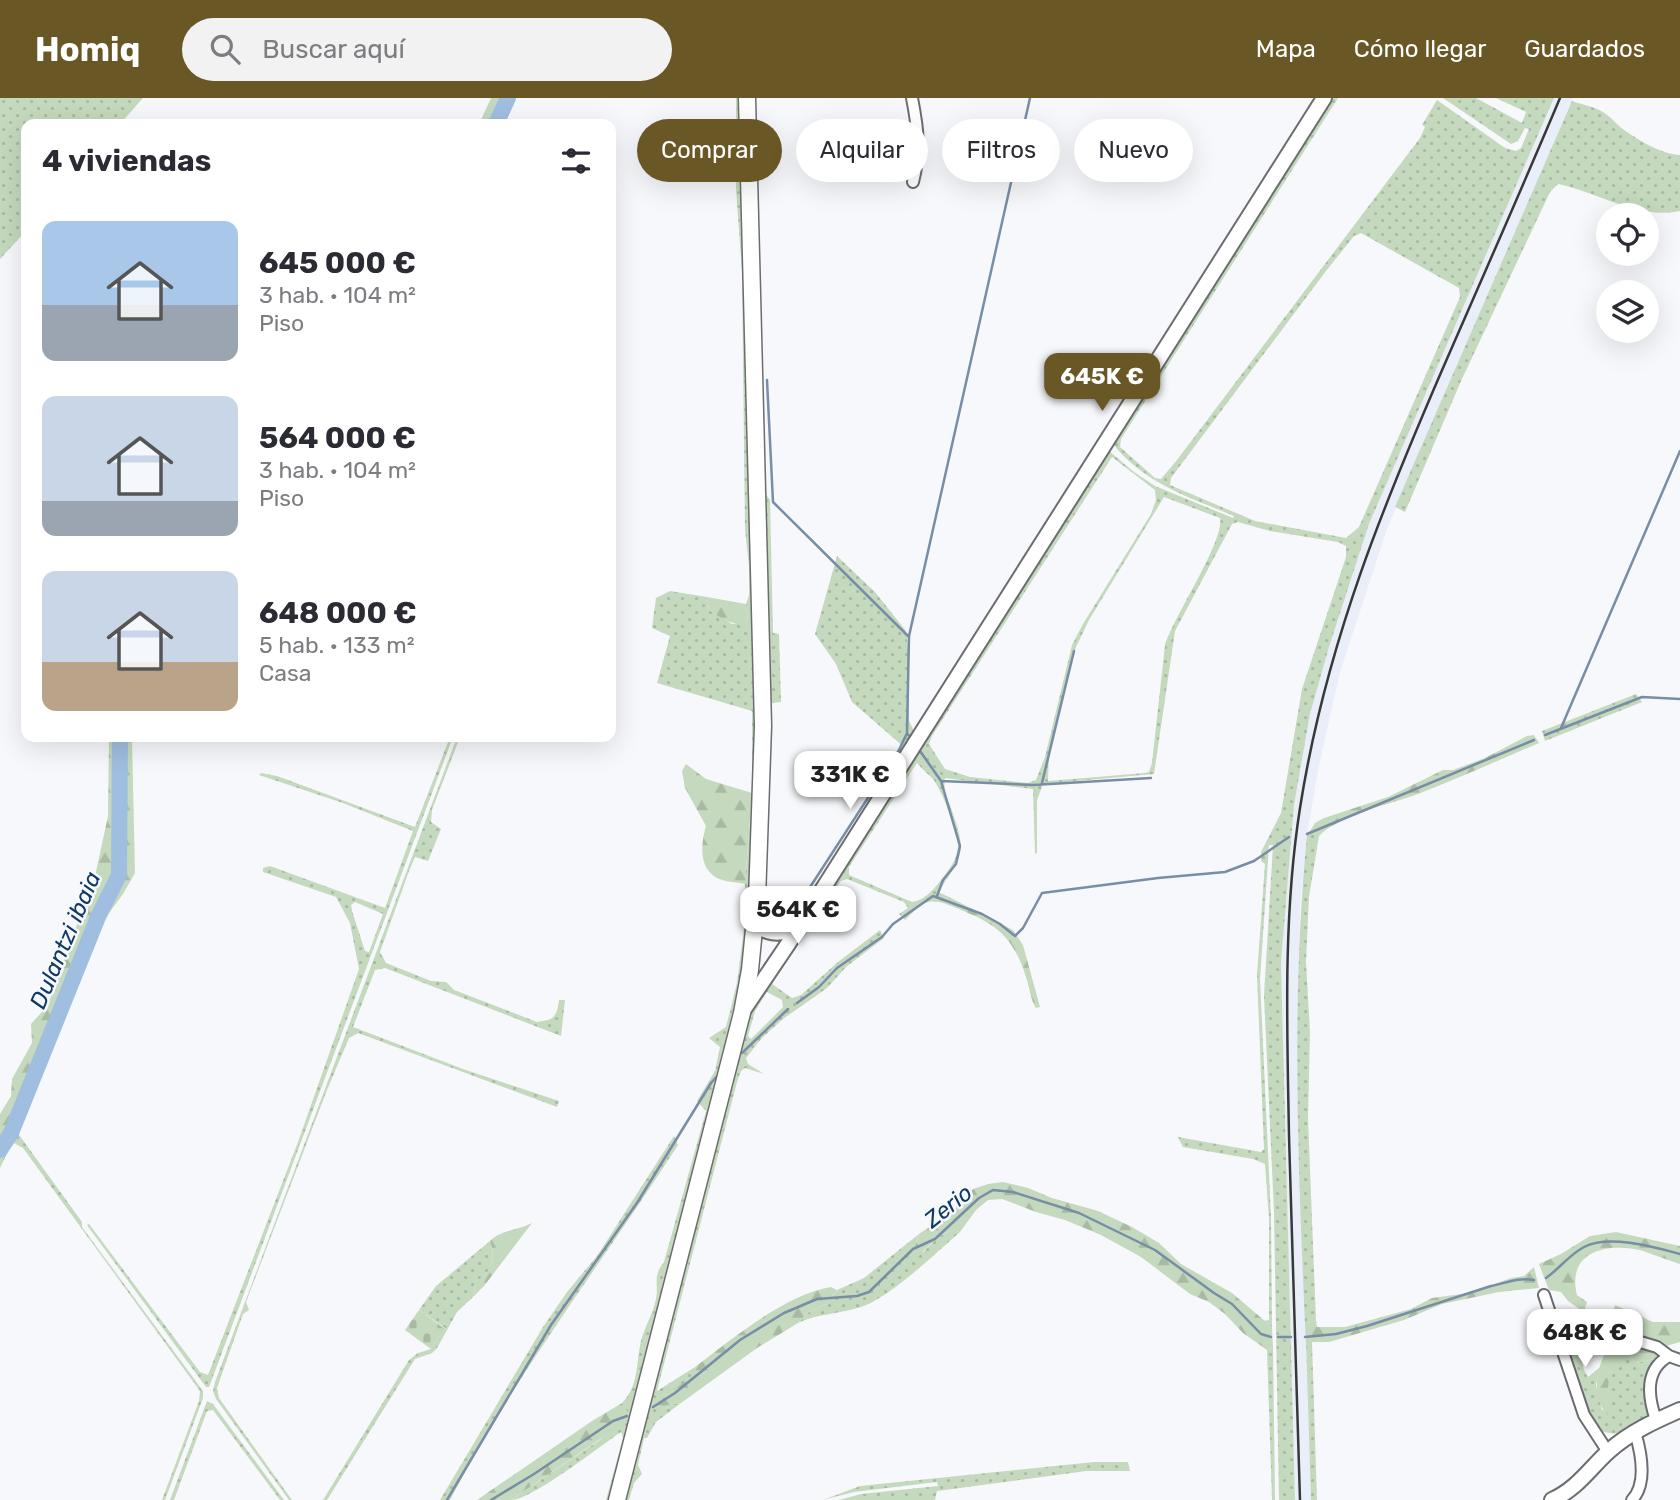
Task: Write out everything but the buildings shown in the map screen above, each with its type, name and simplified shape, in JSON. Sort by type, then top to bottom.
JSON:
[{"type":"main road","points":[[617,1500],[742,1013],[755,925],[762,726],[747,98]]},
{"type":"street","points":[[912,98],[916,119]]},
{"type":"street","points":[[742,1013],[790,921],[817,895],[1324,98]]},
{"type":"street","points":[[757,898],[790,921]]},
{"type":"street","points":[[755,925],[790,921]]},
{"type":"street","points":[[1544,1295],[1584,1415],[1608,1452]]},
{"type":"street","points":[[1551,1321],[1567,1316],[1584,1317],[1615,1334],[1657,1347],[1675,1358]]},
{"type":"street","points":[[1656,1420],[1649,1399],[1649,1385],[1661,1361],[1675,1358]]},
{"type":"street","points":[[1555,1499],[1575,1486],[1608,1452],[1635,1432],[1680,1409]]},
{"type":"street","points":[[1632,1500],[1642,1478],[1641,1451],[1635,1432]]},
{"type":"shaded area","points":[[1554,98],[1573,98],[1387,529],[1340,672],[1318,770],[1307,835],[1300,906],[1298,995],[1298,1080],[1311,1500],[1295,1500],[1281,963],[1294,805],[1310,714],[1369,524]]},
{"type":"green space","points":[[0,98],[143,98],[124,119],[21,119],[21,236],[0,259]]},
{"type":"green space","points":[[491,98],[513,98],[502,119],[481,119]]},
{"type":"green space","points":[[736,98],[739,98],[740,119],[736,119]]},
{"type":"green space","points":[[1333,98],[1338,98],[1121,439],[1120,447],[1155,478],[1161,479],[1177,460],[1420,138],[1425,127],[1422,125],[1437,100],[1505,148],[1516,151],[1521,148],[1529,129],[1525,128],[1518,141],[1511,144],[1443,98],[1476,98],[1522,123],[1526,112],[1496,98],[1554,98],[1369,524],[1310,714],[1294,805],[1281,963],[1295,1500],[1279,1500],[1274,1212],[1264,996],[1273,845],[1269,845],[1260,979],[1271,1217],[1272,1327],[1264,1321],[1269,1320],[1269,1219],[1265,1164],[1253,1159],[1183,1147],[1178,1137],[1261,1152],[1264,1149],[1257,975],[1265,864],[1261,861],[1261,852],[1281,813],[1302,689],[1346,557],[1346,546],[1338,542],[1270,531],[1238,522],[1232,524],[1175,631],[1154,774],[1043,784],[1037,800],[1035,854],[1033,789],[945,778],[945,792],[961,842],[954,868],[938,892],[949,897],[946,904],[927,902],[905,920],[899,914],[908,908],[904,902],[847,879],[841,881],[772,984],[792,998],[801,995],[880,930],[884,938],[846,967],[827,988],[783,1019],[761,1039],[746,1058],[748,1064],[764,1074],[745,1068],[737,1082],[657,1391],[695,1367],[695,1374],[656,1404],[661,1411],[672,1404],[681,1403],[656,1422],[647,1438],[644,1438],[638,1465],[642,1474],[634,1483],[629,1500],[625,1500],[753,1004],[1109,451],[1155,486],[1233,518],[1234,516],[1153,479],[1113,444]],"holes":[[[1361,233],[1459,288],[1460,297],[1359,527],[1346,538],[1255,521],[1170,485],[1171,478],[1354,236]],[[1112,457],[1155,490],[1156,500],[1151,514],[1072,645],[1045,757],[1036,780],[1028,783],[970,777],[945,769],[929,744]],[[1164,497],[1220,518],[1215,543],[1165,645],[1149,772],[1048,781],[1049,750],[1076,647],[1089,620]],[[917,763],[937,785],[952,821],[958,846],[953,864],[932,891],[912,902],[849,875],[849,867]],[[767,992],[782,1000],[783,1007],[751,1039],[748,1036],[755,1011]]]},
{"type":"green space","points":[[1572,101],[1603,112],[1624,130],[1651,146],[1680,155],[1680,211],[1659,213],[1659,203],[1615,203],[1558,184],[1550,192],[1461,381],[1405,512],[1395,507]]},
{"type":"green space","points":[[736,182],[741,182],[755,756],[746,937],[739,986],[609,1500],[606,1500],[623,1438],[621,1432],[549,1482],[521,1498],[511,1500],[601,1439],[627,1412],[622,1403],[634,1382],[641,1341],[656,1299],[657,1276],[664,1262],[706,1111],[697,1101],[715,1071],[720,1047],[709,1038],[726,1027],[737,983],[744,928],[752,793],[752,711],[657,683],[670,636],[652,628],[656,598],[670,591],[707,597],[709,610],[732,624],[748,621],[742,272]]},
{"type":"green space","points":[[765,493],[770,500],[773,633],[779,634],[781,702],[771,703]]},
{"type":"green space","points":[[837,556],[875,592],[906,631],[909,655],[909,721],[915,733],[905,748],[852,702],[836,664],[815,634]]},
{"type":"green space","points":[[707,597],[746,604],[748,621],[732,623],[723,619],[709,610]]},
{"type":"green space","points":[[1636,694],[1642,702],[1545,741],[1542,731]]},
{"type":"green space","points":[[1534,735],[1539,743],[1418,794],[1352,816],[1328,828],[1319,836],[1310,831],[1315,823],[1324,818],[1388,797],[1443,770],[1453,770],[1485,758]]},
{"type":"green space","points":[[109,742],[132,742],[135,873],[98,928],[31,1103],[0,1168],[0,1114],[11,1096],[12,1079],[32,1043],[31,1024],[48,1005],[74,931],[91,895],[108,816]]},
{"type":"green space","points":[[448,742],[451,742],[209,1387],[206,1387],[87,1225],[89,1224],[200,1372],[208,1375],[298,1142],[359,969],[350,923],[336,897],[263,872],[263,868],[270,866],[385,908],[413,831],[343,803],[259,775],[261,773],[277,776],[415,827]],"holes":[[[355,902],[383,914],[369,952],[365,951],[352,911],[351,905]]]},
{"type":"green space","points":[[455,742],[458,742],[432,810],[431,822],[441,829],[428,861],[415,857],[380,952],[386,963],[431,981],[446,982],[454,990],[537,1022],[554,1017],[559,1000],[565,1000],[561,1036],[385,968],[375,970],[353,1027],[463,1069],[559,1101],[557,1107],[358,1033],[349,1038],[246,1302],[249,1310],[243,1314],[217,1388],[219,1398],[292,1500],[289,1500],[216,1399],[213,1391],[215,1382]]},
{"type":"green space","points":[[686,764],[706,779],[752,793],[745,884],[720,879],[711,874],[704,862],[702,847],[706,826],[685,788],[682,771]]},
{"type":"green space","points":[[1310,831],[1319,836],[1309,897],[1306,962],[1310,1032],[1308,1119],[1316,1320],[1305,1325],[1298,1141],[1297,1018],[1302,896],[1307,835]]},
{"type":"green space","points":[[949,897],[1013,930],[1023,945],[1040,1007],[1036,1008],[1034,1004],[1020,961],[1005,937],[986,922],[946,904]]},
{"type":"green space","points":[[17,1132],[82,1222],[82,1227],[203,1391],[203,1398],[165,1500],[162,1500],[199,1401],[200,1391],[23,1148],[12,1142]]},
{"type":"green space","points":[[674,1136],[678,1145],[502,1408],[450,1500],[440,1500],[543,1327],[597,1256]]},
{"type":"green space","points":[[1003,1182],[1098,1211],[1159,1243],[1181,1264],[1232,1293],[1272,1327],[1273,1348],[1267,1350],[1243,1333],[1209,1302],[1190,1294],[1141,1257],[1101,1235],[1002,1199],[988,1200],[976,1210],[960,1232],[951,1230],[938,1237],[922,1252],[913,1252],[919,1234],[954,1210],[973,1189]]},
{"type":"green space","points":[[532,1223],[474,1296],[475,1282],[486,1274],[493,1259],[490,1241],[500,1234]]},
{"type":"green space","points":[[951,1230],[960,1232],[885,1295],[861,1307],[798,1323],[809,1312],[825,1305],[837,1290],[864,1278],[919,1234],[913,1251],[923,1252],[938,1237]]},
{"type":"green space","points":[[1616,1232],[1680,1246],[1680,1264],[1643,1251],[1604,1249],[1584,1259],[1578,1268],[1575,1280],[1577,1295],[1587,1302],[1584,1312],[1568,1301],[1561,1292],[1549,1290],[1539,1264],[1590,1236]]},
{"type":"green space","points":[[490,1241],[493,1260],[486,1274],[475,1282],[474,1296],[457,1312],[437,1348],[432,1353],[415,1359],[327,1500],[323,1500],[409,1360],[418,1353],[431,1349],[445,1328],[419,1310],[436,1286]]},
{"type":"green space","points":[[1534,1267],[1539,1288],[1499,1292],[1442,1304],[1404,1320],[1329,1342],[1306,1342],[1305,1325],[1316,1320],[1317,1327],[1345,1327],[1411,1309],[1432,1298],[1469,1293],[1524,1276]]},
{"type":"green space","points":[[831,1287],[837,1290],[825,1305],[809,1312],[798,1323],[757,1348],[681,1403],[657,1410],[656,1404],[694,1374],[695,1367],[742,1331],[796,1299]]},
{"type":"green space","points":[[1615,1305],[1653,1322],[1680,1322],[1680,1342],[1666,1346],[1654,1359],[1636,1363],[1629,1356],[1618,1356],[1609,1378],[1609,1416],[1599,1400],[1597,1382],[1601,1362],[1609,1345],[1606,1334]]},
{"type":"green space","points":[[419,1310],[445,1329],[431,1349],[405,1330]]},
{"type":"green space","points":[[1566,1323],[1574,1327],[1588,1377],[1600,1367],[1596,1385],[1602,1410],[1608,1407],[1608,1380],[1618,1355],[1629,1356],[1636,1363],[1654,1359],[1646,1381],[1647,1415],[1626,1431],[1600,1431],[1593,1419],[1569,1356],[1562,1330]]},
{"type":"green space","points":[[1306,1342],[1312,1342],[1317,1500],[1311,1500]]},
{"type":"green space","points":[[1273,1348],[1275,1500],[1272,1500],[1267,1350]]},
{"type":"green space","points":[[207,1401],[213,1404],[284,1500],[280,1500],[213,1410],[207,1411],[174,1500],[170,1500]]},
{"type":"green space","points":[[622,1403],[627,1411],[625,1422],[511,1500],[477,1500],[592,1421]]},
{"type":"green space","points":[[1094,1462],[1128,1462],[1130,1471],[1086,1471],[937,1491],[935,1500],[839,1500],[861,1494],[938,1486],[937,1482],[854,1492],[823,1500],[860,1486]]},
{"type":"waterway","name":"Dulantzi ibaia","points":[[498,119],[508,98]]},
{"type":"waterway","points":[[910,737],[907,733],[909,636],[1030,98]]},
{"type":"waterway","points":[[767,380],[773,502],[908,636]]},
{"type":"waterway","points":[[1561,728],[1680,451]]},
{"type":"waterway","points":[[1042,783],[1074,651]]},
{"type":"waterway","points":[[1545,735],[1642,697],[1680,699]]},
{"type":"waterway","points":[[803,898],[899,750],[907,733]]},
{"type":"waterway","points":[[1307,834],[1534,740]]},
{"type":"waterway","name":"Dulantzi ibaia","points":[[0,1150],[11,1133],[98,917],[119,875],[120,742]]},
{"type":"waterway","points":[[920,751],[941,781],[960,846],[956,864],[943,880],[937,896]]},
{"type":"waterway","points":[[941,781],[1033,785],[1151,778]]},
{"type":"waterway","points":[[797,1003],[819,987],[837,968],[882,937],[893,924],[933,896],[982,914],[1015,936],[1023,928],[1042,893],[1225,872],[1254,861],[1289,837]]},
{"type":"waterway","points":[[742,1053],[788,1009]]},
{"type":"waterway","points":[[447,1500],[551,1325],[637,1203],[719,1074]]},
{"type":"waterway","name":"Zerio","points":[[653,1407],[675,1393],[740,1340],[784,1313],[817,1299],[857,1296],[869,1292],[913,1249],[935,1239],[979,1198],[993,1190],[1013,1192],[1079,1213],[1155,1250],[1232,1304],[1261,1334],[1271,1337]]},
{"type":"waterway","name":"Zerio","points":[[1546,1278],[1579,1250],[1594,1243],[1631,1243],[1680,1254]]},
{"type":"waterway","name":"Zerio","points":[[1305,1337],[1336,1334],[1367,1326],[1507,1282],[1534,1280]]},
{"type":"waterway","name":"Zerio","points":[[1278,1337],[1291,1337]]},
{"type":"waterway","name":"Zerio","points":[[491,1500],[613,1421],[627,1416]]},
{"type":"railway","points":[[1300,1500],[1287,971],[1295,849],[1311,747],[1342,629],[1382,515],[1560,98]]}]
